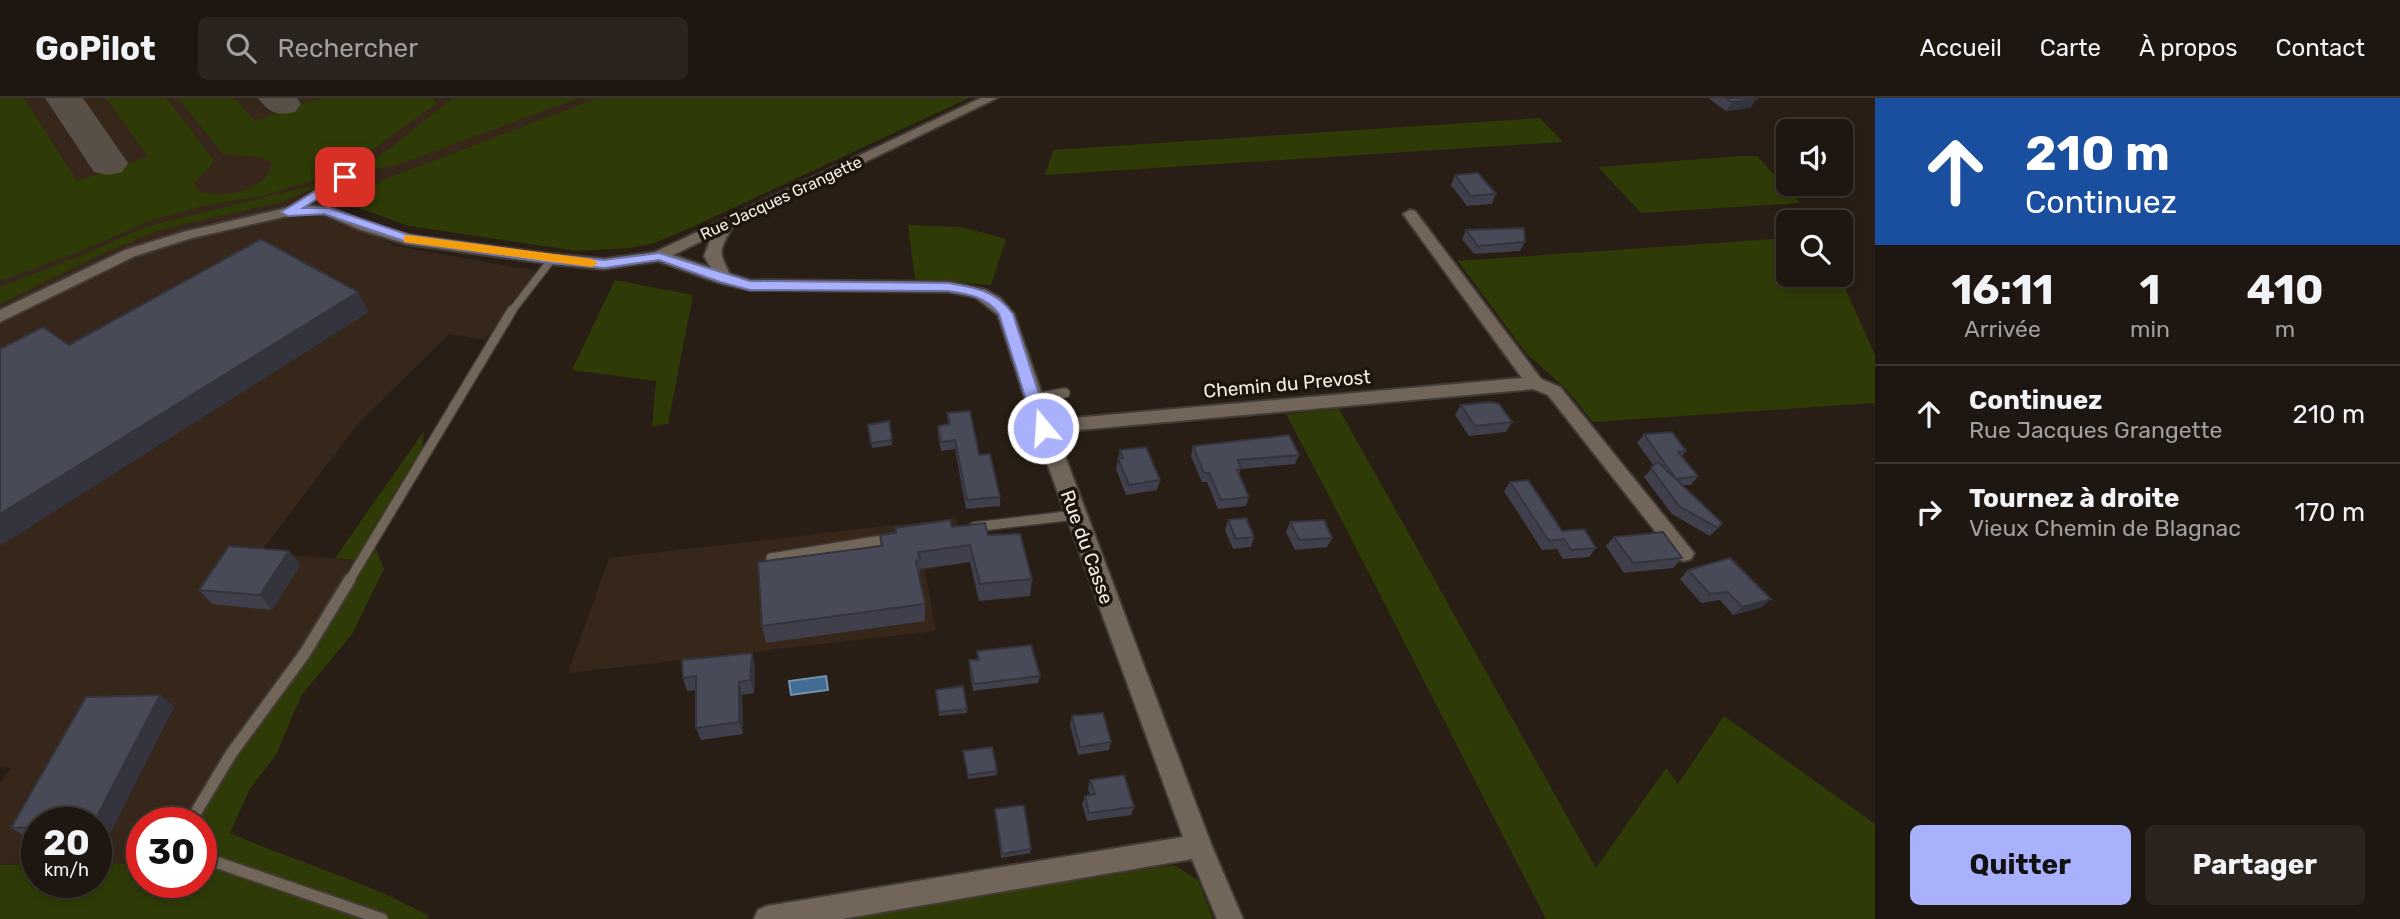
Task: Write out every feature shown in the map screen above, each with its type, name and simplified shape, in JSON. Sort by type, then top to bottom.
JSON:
[{"type":"street","name":"Rue Jacques Grangette","points":[[0,317],[130,253],[162,242],[288,212],[325,210],[407,239],[552,259],[604,264],[659,256],[991,98]]},
{"type":"street","points":[[1410,214],[1535,383],[1554,391],[1684,553]]},
{"type":"street","points":[[724,280],[712,256],[714,246],[727,224]]},
{"type":"street","name":"Rue du Casse","points":[[659,256],[724,280],[750,285],[948,287],[976,291],[999,304],[1006,314],[1043,428],[1199,846],[1230,919]]},
{"type":"street","name":"Chemin du Prevost","points":[[1043,428],[1535,383]]},
{"type":"street","points":[[767,919],[1199,846]]},
{"type":"lane","points":[[288,212],[345,177]]},
{"type":"lane","points":[[199,807],[231,754],[305,653],[514,306],[552,259]]},
{"type":"lane","points":[[1033,398],[1065,393]]},
{"type":"lane","points":[[966,528],[1075,515]]},
{"type":"lane","points":[[771,558],[900,537]]},
{"type":"lane","points":[[217,862],[383,919]]},
{"type":"shaded area","points":[[0,98],[598,98],[333,199],[324,216],[401,247],[538,271],[485,340],[449,334],[357,425],[260,553],[356,560],[289,668],[191,807],[126,807],[126,864],[112,864],[112,807],[21,807],[21,864],[0,865],[0,783],[11,768],[0,767]]},
{"type":"shaded area","points":[[956,518],[966,563],[925,570],[936,631],[568,673],[609,558]]},
{"type":"green space","points":[[0,98],[24,98],[77,181],[148,157],[106,98],[166,98],[213,159],[212,164],[194,183],[198,191],[218,194],[252,187],[261,182],[272,165],[270,161],[258,157],[223,154],[178,98],[234,98],[255,121],[320,98],[433,98],[437,103],[341,172],[262,196],[203,206],[152,220],[81,251],[0,281]]},
{"type":"green space","points":[[453,98],[578,98],[397,165],[360,172]]},
{"type":"green space","points":[[598,98],[969,98],[690,228],[654,243],[630,248],[577,251],[409,226],[333,199]]},
{"type":"green space","points":[[1540,118],[1563,142],[1045,175],[1053,150]]},
{"type":"green space","points":[[1757,156],[1776,177],[1776,196],[1794,196],[1800,203],[1641,213],[1598,167]]},
{"type":"green space","points":[[328,182],[316,191],[309,190],[281,202],[162,229],[97,256],[0,304],[0,287],[148,226]]},
{"type":"green space","points":[[908,225],[961,227],[1006,239],[991,285],[915,279]]},
{"type":"green space","points":[[1776,239],[1776,287],[1844,287],[1875,355],[1875,403],[1593,422],[1568,391],[1526,353],[1458,261]]},
{"type":"green space","points":[[615,280],[693,295],[668,424],[652,426],[656,381],[572,370]]},
{"type":"green space","points":[[1339,409],[1596,868],[1666,768],[1678,784],[1724,716],[1875,824],[1875,919],[1546,919],[1286,414]]},
{"type":"green space","points":[[424,431],[422,448],[370,535],[384,569],[352,634],[301,696],[276,755],[249,790],[230,833],[381,892],[429,916],[427,919],[0,919],[0,865],[21,864],[21,898],[112,898],[112,864],[126,864],[126,898],[217,898],[217,807],[191,807],[289,668],[355,560],[335,558]]},
{"type":"green space","points":[[1174,865],[1198,880],[1213,919],[816,919]]},
{"type":"water","points":[[826,676],[828,690],[791,695],[789,681]]},
{"type":"building","points":[[1726,98],[1754,98],[1756,99],[1732,102]]},
{"type":"building","points":[[1478,173],[1496,194],[1471,196],[1455,175]]},
{"type":"building","points":[[1524,228],[1525,242],[1478,246],[1466,230]]},
{"type":"building","points":[[261,239],[358,292],[0,514],[0,349],[43,327],[69,345]]},
{"type":"building","points":[[1491,402],[1499,404],[1512,422],[1475,426],[1461,405]]},
{"type":"building","points":[[970,411],[979,455],[990,454],[1000,497],[967,500],[955,440],[941,442],[938,426],[950,424],[947,413]]},
{"type":"building","points":[[889,421],[892,440],[871,443],[868,425]]},
{"type":"building","points":[[1672,432],[1686,451],[1678,452],[1698,476],[1676,479],[1644,434]]},
{"type":"building","points":[[1289,435],[1299,455],[1238,460],[1241,469],[1237,470],[1249,497],[1221,500],[1209,473],[1204,473],[1193,446]]},
{"type":"building","points":[[1146,447],[1160,480],[1129,485],[1118,459],[1123,458],[1120,450]]},
{"type":"building","points":[[1658,462],[1722,523],[1718,528],[1679,506],[1651,468]]},
{"type":"building","points":[[1528,480],[1562,531],[1584,529],[1596,548],[1571,550],[1564,539],[1549,541],[1510,482]]},
{"type":"building","points":[[1246,518],[1254,537],[1236,539],[1228,520]]},
{"type":"building","points":[[950,520],[952,527],[985,523],[988,535],[1020,534],[1032,579],[980,584],[970,545],[918,552],[920,560],[916,561],[925,604],[762,626],[758,562],[882,546],[880,535],[896,533],[895,528]]},
{"type":"building","points":[[1324,520],[1332,538],[1299,540],[1290,522]]},
{"type":"building","points":[[1663,532],[1682,558],[1633,563],[1614,537]]},
{"type":"building","points":[[229,546],[289,551],[260,595],[199,590]]},
{"type":"building","points":[[1730,558],[1771,599],[1742,607],[1728,592],[1710,594],[1688,570]]},
{"type":"building","points":[[1031,645],[1040,676],[974,684],[969,660],[979,660],[977,651]]},
{"type":"building","points":[[752,653],[750,680],[739,682],[739,722],[696,728],[696,676],[683,678],[682,660]]},
{"type":"building","points":[[963,686],[967,709],[939,712],[936,690]]},
{"type":"building","points":[[160,695],[102,807],[23,807],[86,697]]},
{"type":"building","points":[[1103,713],[1111,742],[1080,747],[1072,716]]},
{"type":"building","points":[[992,747],[997,771],[968,775],[963,751]]},
{"type":"building","points":[[1124,775],[1134,807],[1089,813],[1085,796],[1095,794],[1090,780]]},
{"type":"building","points":[[1024,805],[1031,849],[1002,854],[995,809]]},
{"type":"building","points":[[21,811],[21,828],[11,828]]},
{"type":"taxiway","points":[[64,98],[108,163]]},
{"type":"taxiway","points":[[277,98],[282,104]]},
{"type":"slow traffic","points":[[408,239],[592,263]]},
{"type":"route","points":[[345,177],[288,212],[300,209],[325,210],[363,226],[407,239],[552,259],[604,264],[659,256],[724,280],[750,285],[948,287],[976,291],[999,304],[1006,314],[1043,428]]}]
